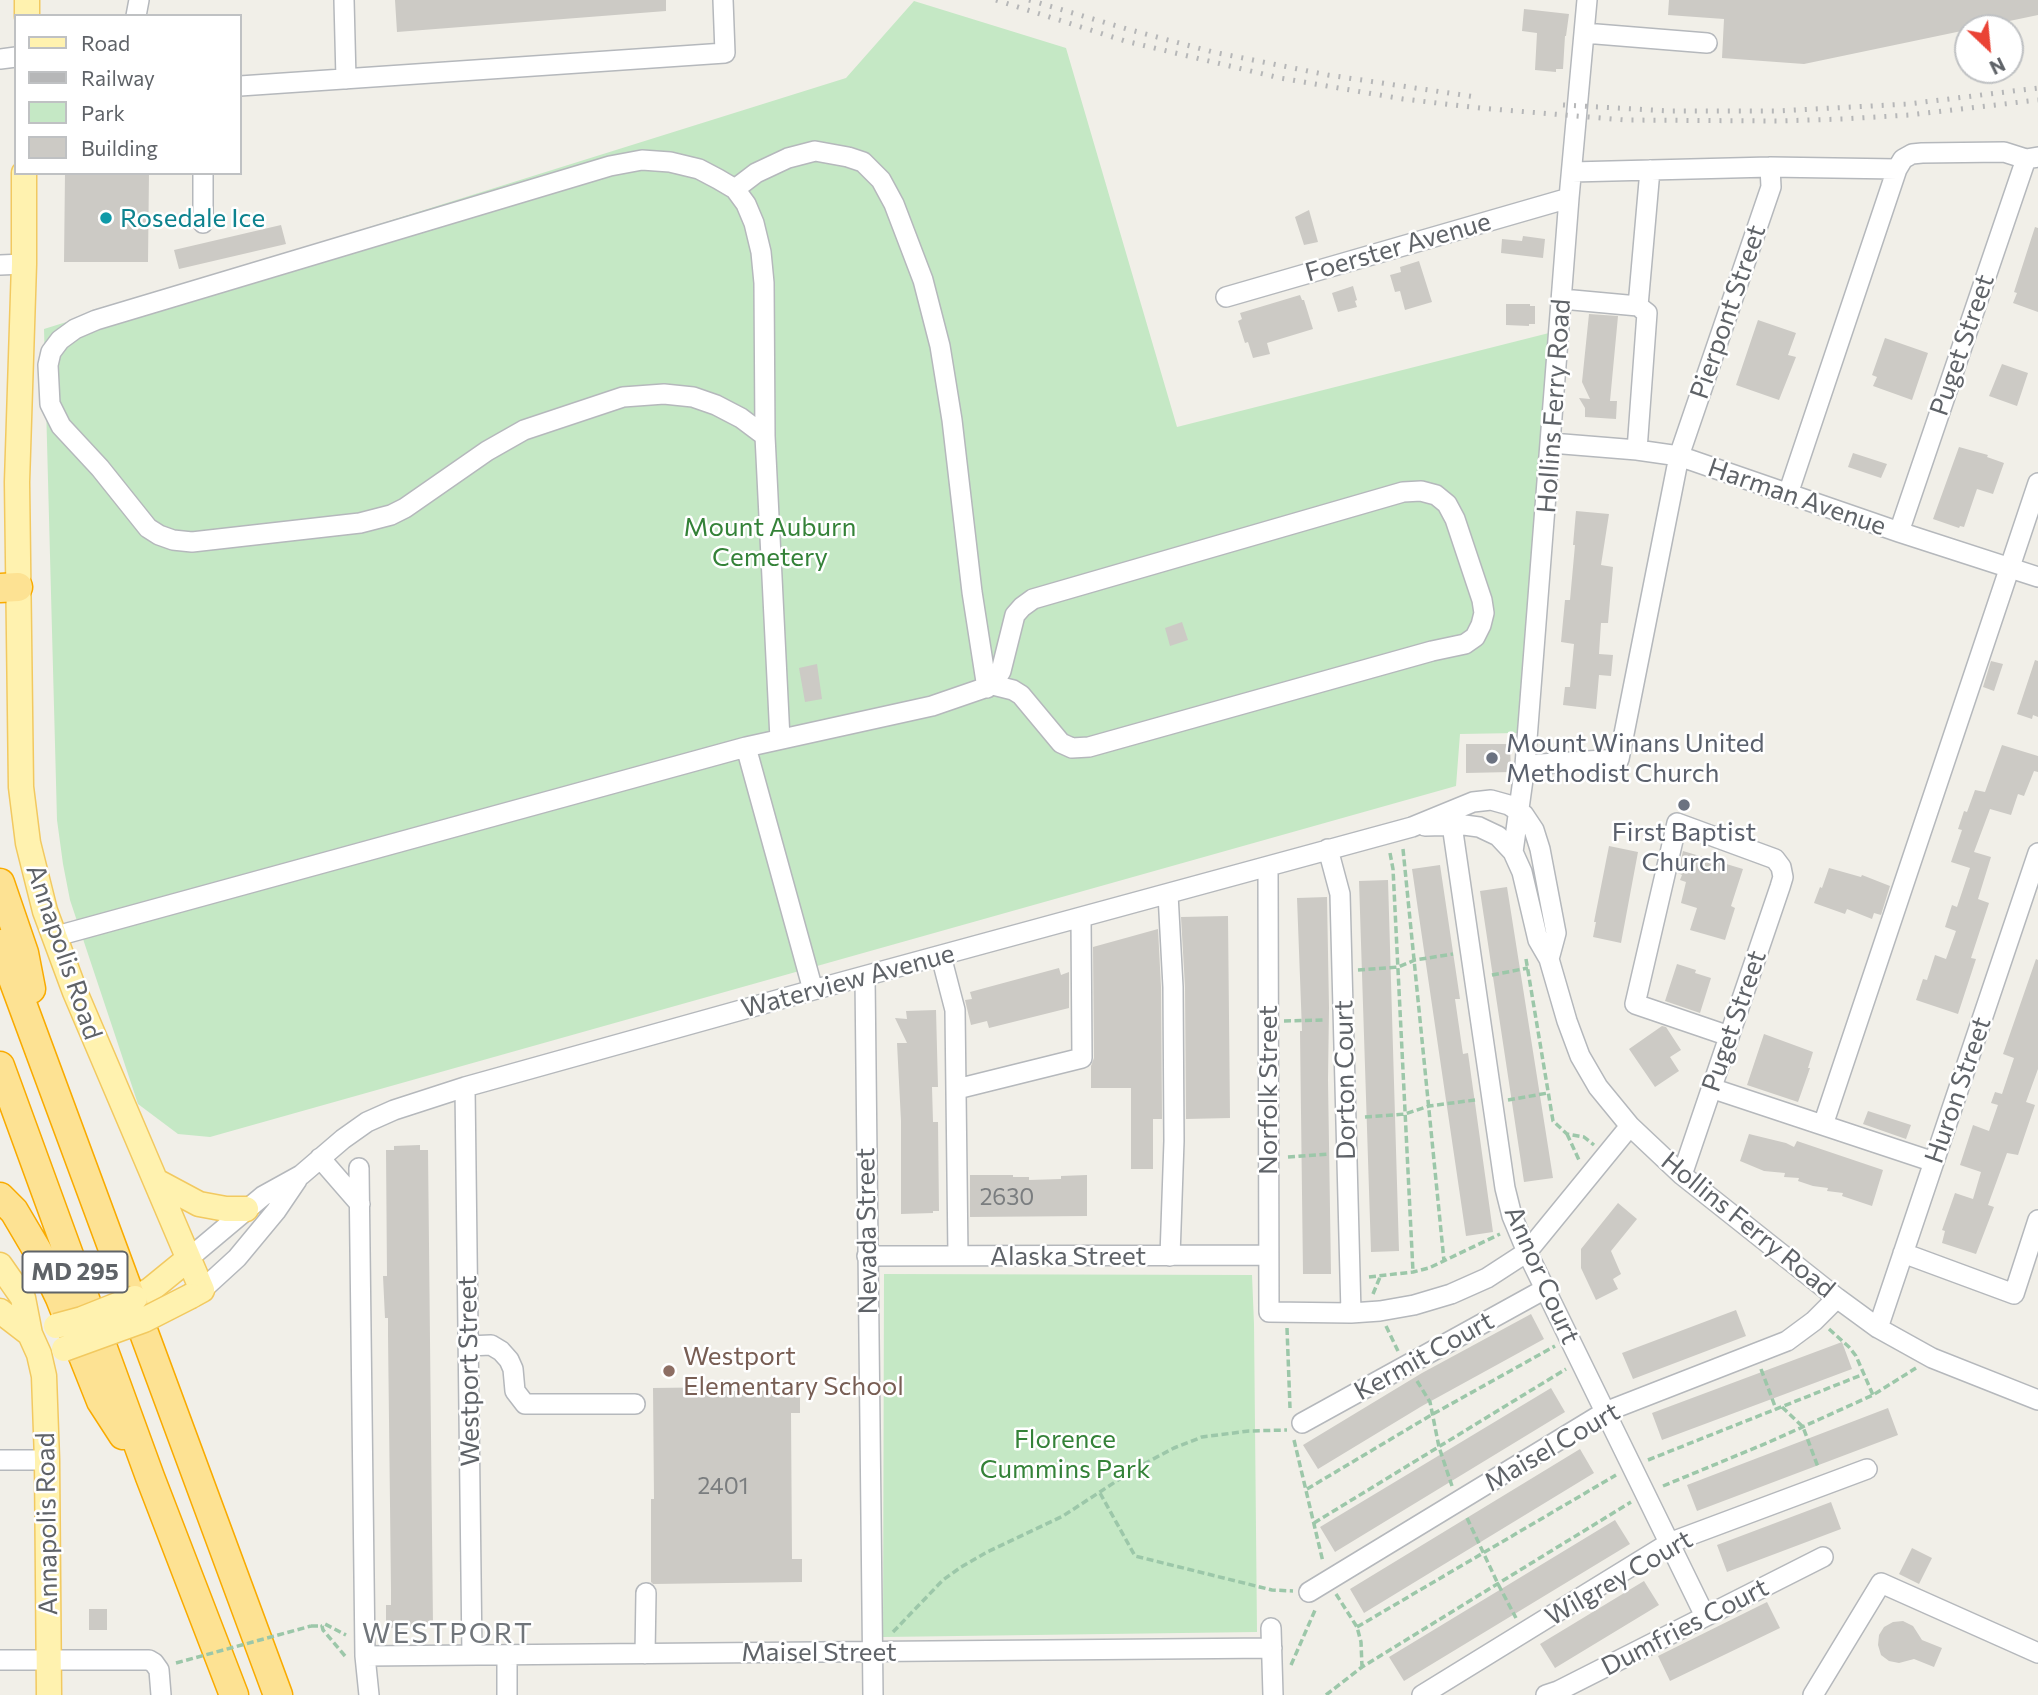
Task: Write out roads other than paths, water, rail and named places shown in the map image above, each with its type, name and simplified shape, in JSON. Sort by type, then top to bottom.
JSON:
[{"type":"highway","points":[[0,883],[24,954],[44,1064]]},
{"type":"highway","name":"MD 295","points":[[0,944],[278,1695]]},
{"type":"highway","name":"MD 295","points":[[0,1066],[150,1477],[234,1695]]},
{"type":"highway","points":[[0,1197],[14,1211],[37,1250],[60,1298],[101,1401],[150,1477]]},
{"type":"main road","name":"Annapolis Road","points":[[24,175],[12,265],[17,482],[9,580],[24,818],[32,864],[53,937],[92,1035],[156,1181],[197,1293]]},
{"type":"main road","points":[[156,1181],[199,1204],[226,1209],[246,1209]]},
{"type":"main road","name":"Waterview Avenue","points":[[60,1338],[82,1319],[150,1290],[184,1263]]},
{"type":"main road","points":[[0,1265],[23,1298],[34,1344]]},
{"type":"main road","name":"Waterview Avenue","points":[[34,1344],[144,1320],[197,1293]]},
{"type":"main road","points":[[0,1311],[34,1344]]},
{"type":"main road","name":"Annapolis Road","points":[[34,1344],[44,1376],[49,1695]]},
{"type":"street","points":[[344,0],[346,79]]},
{"type":"street","points":[[242,86],[725,53],[723,0]]},
{"type":"street","name":"Hollins Ferry Road","points":[[1587,0],[1525,765],[1519,811],[1509,847],[1522,872],[1538,940],[1549,959],[1580,1056],[1598,1087],[1630,1126],[1682,1175],[1878,1328],[1932,1358],[2038,1400]]},
{"type":"street","points":[[1584,33],[1707,43]]},
{"type":"street","points":[[736,189],[756,173],[788,158],[815,151],[863,162],[881,180],[894,204],[923,280],[940,346],[952,420],[971,592],[990,686]]},
{"type":"street","points":[[1788,494],[1897,169],[1903,159],[1922,153],[2004,152],[2032,158]]},
{"type":"street","name":"Puget Street","points":[[1899,532],[2032,158]]},
{"type":"street","points":[[765,436],[733,414],[693,397],[664,394],[623,397],[524,430],[391,515],[360,523],[192,541],[173,540],[148,528],[100,468],[61,426],[50,404],[48,366],[51,352],[60,340],[75,329],[96,320],[610,166],[642,160],[670,162],[699,169],[736,189],[754,223],[762,262],[765,436],[780,739]]},
{"type":"street","points":[[1572,172],[1770,167],[1897,169]]},
{"type":"street","name":"Pierpont Street","points":[[1525,765],[1619,759],[1679,456],[1770,187],[1770,167]]},
{"type":"street","points":[[1638,306],[1650,170]]},
{"type":"street","points":[[203,175],[203,223]]},
{"type":"street","name":"Foerster Avenue","points":[[1226,297],[1570,198]]},
{"type":"street","points":[[1562,299],[1638,306],[1647,313],[1637,450]]},
{"type":"street","name":"Harman Avenue","points":[[1551,443],[1679,456],[2038,577]]},
{"type":"street","points":[[1823,1125],[2038,483]]},
{"type":"street","points":[[53,937],[746,747],[932,706],[990,686],[1013,690],[1021,695],[1061,743],[1072,748],[1089,747],[1465,644],[1475,637],[1481,625],[1484,613],[1482,600],[1455,519],[1447,505],[1436,495],[1421,491],[1403,492],[1033,599],[1015,615],[1000,671],[990,686]]},
{"type":"street","points":[[746,747],[813,990]]},
{"type":"street","name":"Waterview Avenue","points":[[184,1263],[263,1196],[301,1175],[356,1129],[380,1115],[465,1087],[1400,830],[1467,803],[1479,800],[1503,803],[1519,811]]},
{"type":"street","name":"Hollins Ferry Road","points":[[1519,811],[1534,830],[1540,849],[1556,933],[1549,959]]},
{"type":"street","name":"Puget Street","points":[[1682,1175],[1783,877],[1781,867],[1775,859],[1676,823],[1634,1004],[1729,1036]]},
{"type":"street","name":"Waterview Avenue","points":[[1400,830],[1452,825],[1479,827],[1492,832],[1509,847]]},
{"type":"street","name":"Annor Court","points":[[1452,825],[1505,1188],[1516,1227],[1705,1616]]},
{"type":"street","name":"Dorton Court","points":[[1328,849],[1340,894],[1351,1313]]},
{"type":"street","name":"Huron Street","points":[[1878,1328],[2038,853]]},
{"type":"street","name":"Norfolk Street","points":[[1268,867],[1268,1255],[1277,1312],[1351,1313]]},
{"type":"street","points":[[1168,894],[1173,987],[1174,1113],[1170,1256]]},
{"type":"street","points":[[957,1089],[1082,1058],[1081,918]]},
{"type":"street","points":[[942,956],[955,1010],[958,1256]]},
{"type":"street","name":"Nevada Street","points":[[865,977],[873,1695]]},
{"type":"street","name":"Westport Street","points":[[465,1087],[472,1655]]},
{"type":"street","points":[[1711,1088],[1934,1162]]},
{"type":"street","points":[[1351,1313],[1414,1306],[1451,1294],[1487,1278],[1527,1252],[1630,1126]]},
{"type":"street","points":[[320,1158],[360,1204]]},
{"type":"street","points":[[359,1168],[366,1656],[369,1695]]},
{"type":"street","name":"Waterview Avenue","points":[[197,1293],[237,1258],[276,1211],[301,1175]]},
{"type":"street","points":[[1903,1253],[2014,1294],[2031,1265],[2038,1220]]},
{"type":"street","name":"Alaska Street","points":[[867,1256],[1268,1255]]},
{"type":"street","name":"Kermit Court","points":[[1297,1426],[1545,1289]]},
{"type":"street","name":"Maisel Court","points":[[1309,1592],[1605,1412],[1787,1341],[1818,1318],[1837,1298]]},
{"type":"street","points":[[468,1346],[491,1345],[501,1351],[513,1369],[515,1391],[526,1404],[635,1404]]},
{"type":"street","points":[[0,1460],[47,1460]]},
{"type":"street","name":"Wilgrey Court","points":[[1422,1695],[1669,1543],[1867,1469]]},
{"type":"street","name":"Dumfries Court","points":[[1546,1695],[1824,1557]]},
{"type":"street","points":[[1813,1695],[1881,1583],[2038,1653]]},
{"type":"street","points":[[645,1654],[646,1593]]},
{"type":"street","points":[[1271,1628],[1273,1694]]},
{"type":"street","name":"Maisel Street","points":[[366,1656],[1272,1648]]},
{"type":"street","points":[[507,1655],[507,1695]]},
{"type":"street","points":[[0,1660],[143,1659],[168,1667],[161,1695]]},
{"type":"railway","points":[[996,0],[1125,41],[1280,78],[1403,99],[1480,108],[1625,120],[1778,121],[1909,115],[2038,100]]},
{"type":"railway","points":[[1029,0],[1213,52],[1328,75],[1476,97]]},
{"type":"railway","points":[[1563,105],[1670,111],[1777,111],[1908,104],[2038,88]]},
{"type":"place","name":"Rosedale Ice","points":[[106,218]]},
{"type":"place","name":"Mount Winans United Methodist Church","points":[[1492,758]]},
{"type":"place","name":"First Baptist Church","points":[[1684,805]]},
{"type":"place","name":"Westport Elementary School","points":[[669,1371]]},
{"type":"district","name":"WESTPORT","points":[[448,1634]]},
{"type":"park label","name":"Mount Auburn Cemetery","points":[[770,542]]},
{"type":"park label","name":"Florence Cummins Park","points":[[1065,1454]]}]
